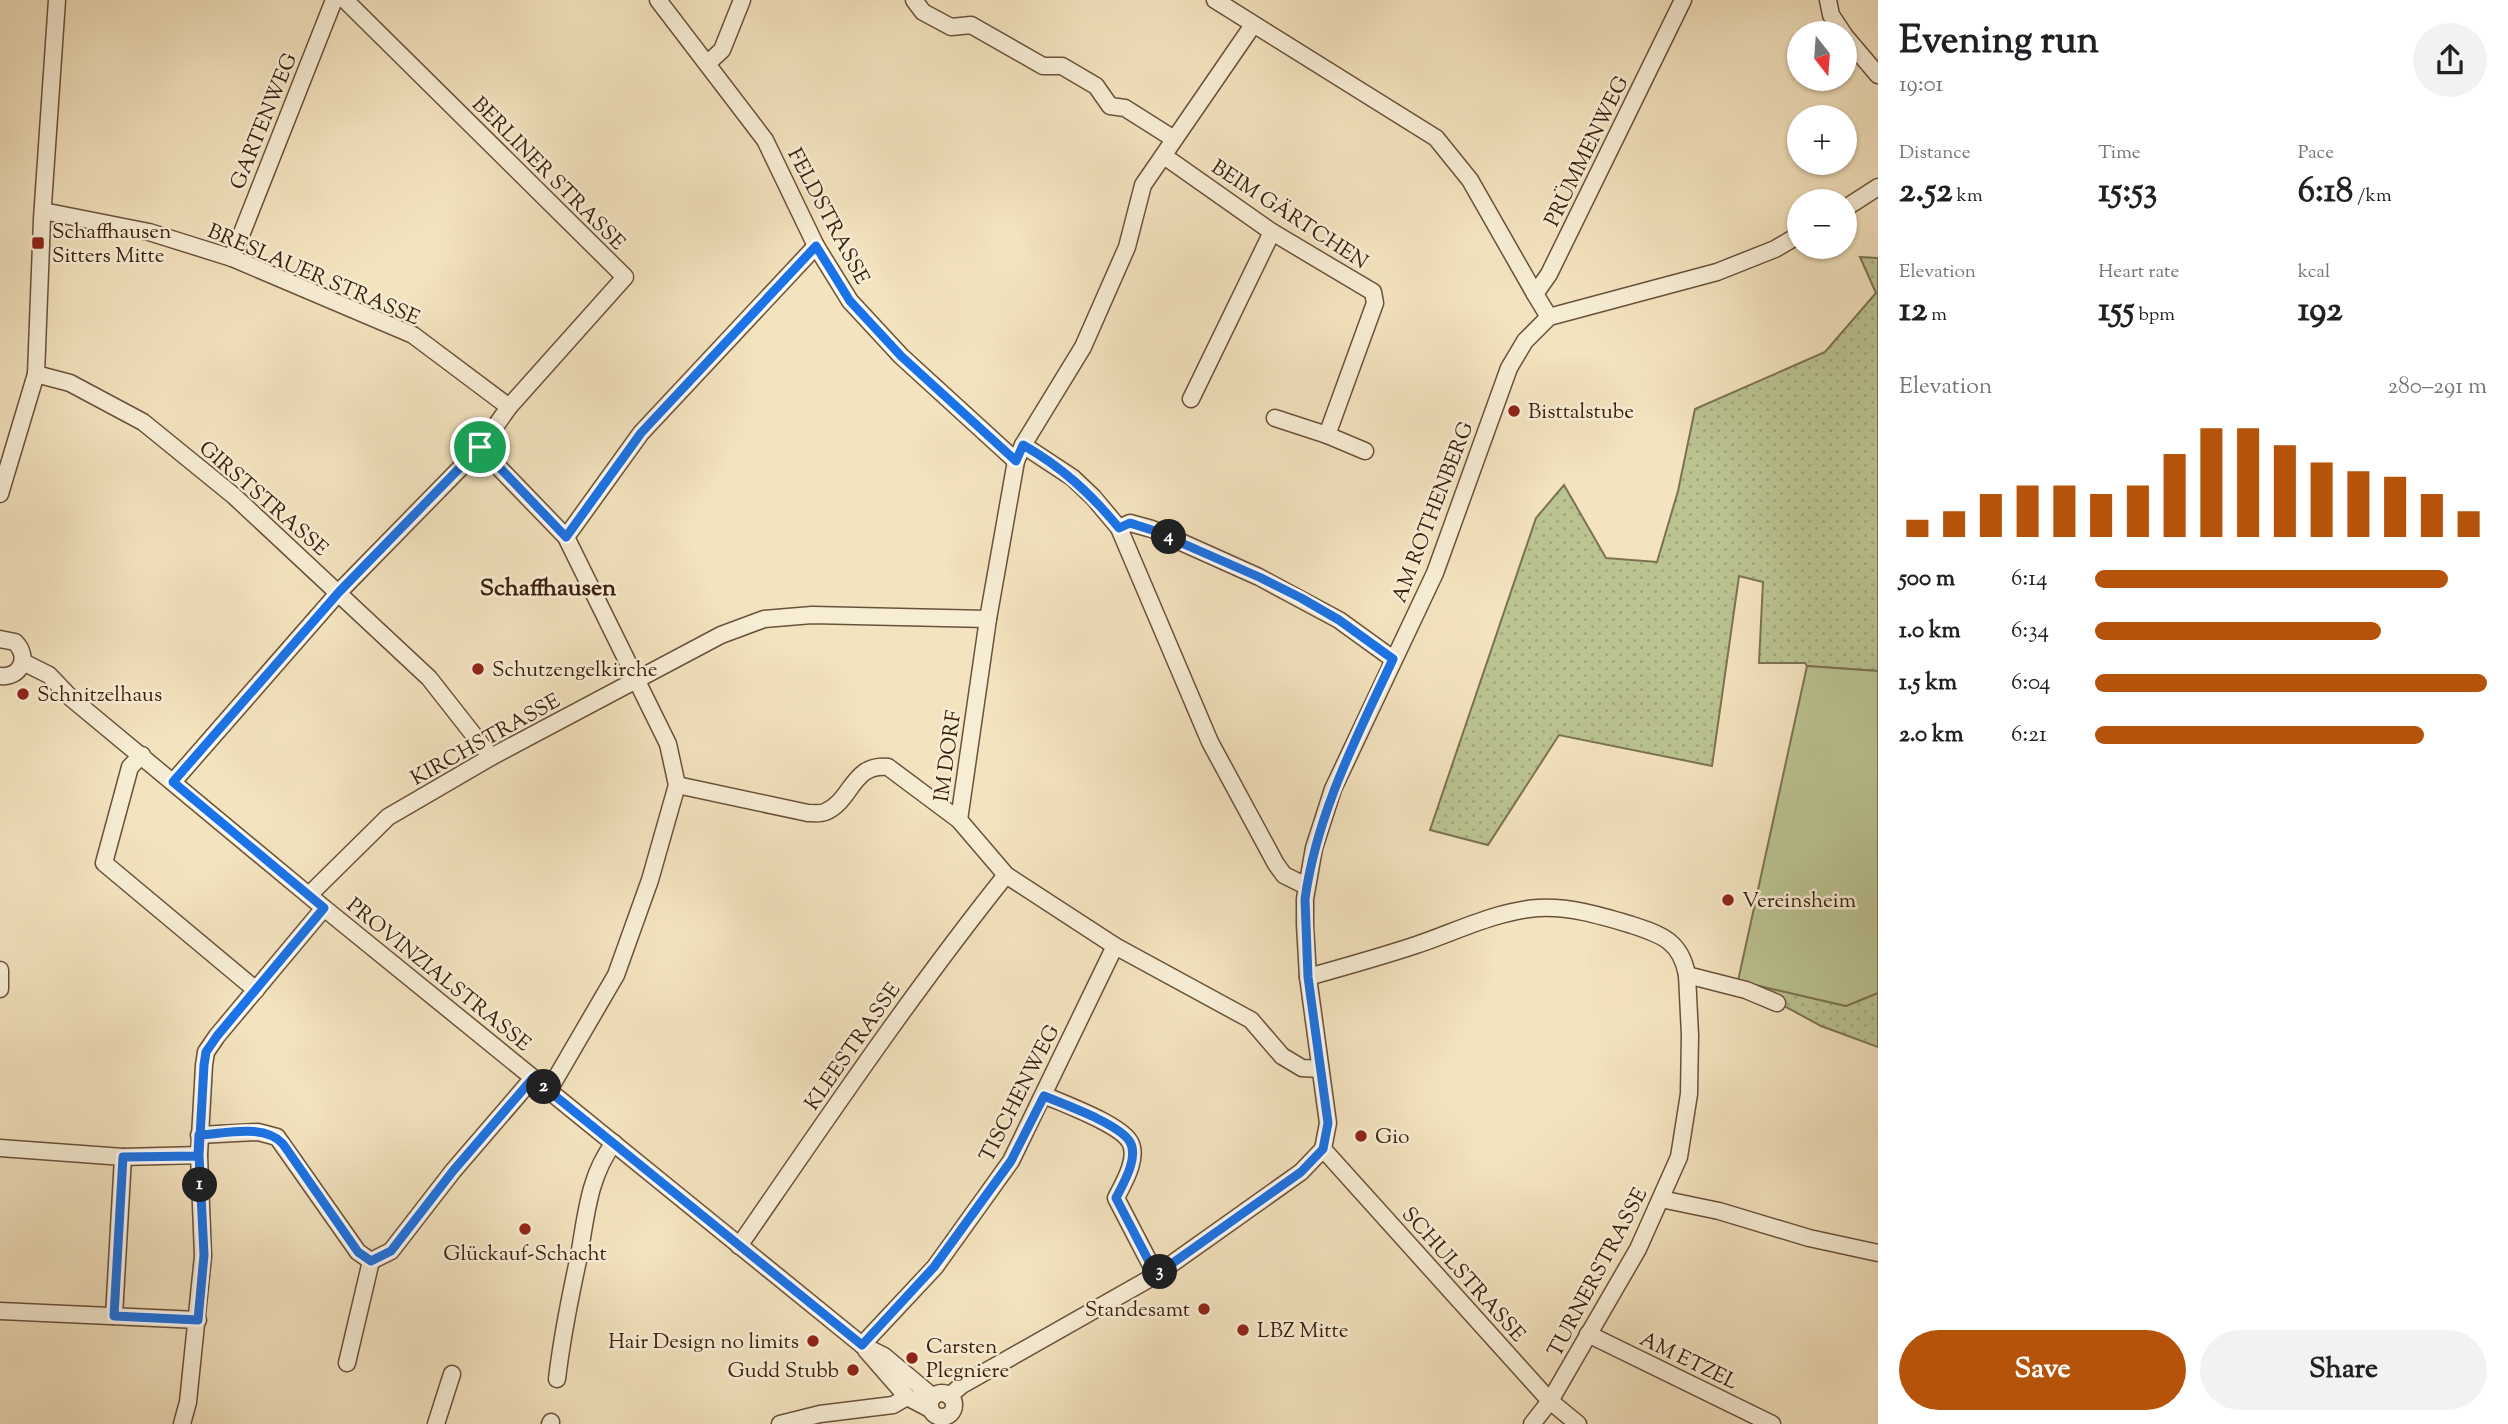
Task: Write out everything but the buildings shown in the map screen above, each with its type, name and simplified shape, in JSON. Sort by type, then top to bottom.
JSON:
[{"type":"street","points":[[0,494],[36,374],[43,211],[57,0]]},
{"type":"street","name":"GARTENWEG","points":[[232,258],[334,0]]},
{"type":"street","name":"BERLINER STRASSE","points":[[173,782],[339,592],[480,447],[509,407],[625,277],[345,0]]},
{"type":"street","name":"FELDSTRASSE","points":[[658,0],[765,140],[816,246],[850,301],[901,356],[1016,461]]},
{"type":"street","points":[[708,63],[722,50],[742,0]]},
{"type":"street","points":[[914,0],[923,12],[951,27],[971,25],[1043,66],[1062,66],[1096,86],[1110,106],[1125,108],[1174,139]]},
{"type":"street","points":[[1215,0],[1436,138],[1470,180],[1549,317],[1717,272],[1787,242]]},
{"type":"street","name":"PRÜMMENWEG","points":[[1535,293],[1549,274],[1683,0]]},
{"type":"street","points":[[1828,0],[1835,21]]},
{"type":"street","name":"IM DORF","points":[[1253,25],[1143,185],[1127,247],[1083,347],[1032,429],[1016,461],[988,619],[959,820],[1006,875],[1115,946],[1251,1020],[1282,1056],[1303,1068],[1320,1069]]},
{"type":"street","points":[[1857,50],[1878,75]]},
{"type":"street","name":"BEIM GÄRTCHEN","points":[[1164,156],[1272,232],[1373,292],[1375,303],[1327,435]]},
{"type":"street","points":[[1857,201],[1878,187]]},
{"type":"street","name":"BRESLAUER STRASSE","points":[[43,211],[149,232],[232,258],[413,335],[509,407]]},
{"type":"street","points":[[1191,398],[1272,232]]},
{"type":"street","points":[[566,537],[641,433],[816,246]]},
{"type":"street","name":"AM ROTHENBERG","points":[[1323,1149],[1328,1123],[1308,977],[1305,899],[1319,830],[1333,789],[1435,573],[1508,368],[1525,341],[1549,317]]},
{"type":"street","name":"GIRSTSTRASSE","points":[[36,374],[70,383],[143,422],[234,496],[429,678],[491,757]]},
{"type":"street","points":[[1275,418],[1327,435],[1365,452]]},
{"type":"street","points":[[1023,445],[1073,478],[1119,528],[1210,742],[1283,875],[1307,886]]},
{"type":"street","points":[[480,447],[566,537],[668,744],[677,785],[650,880],[616,975],[549,1090]]},
{"type":"street","points":[[1119,528],[1130,523],[1152,530],[1259,577],[1330,615],[1393,659]]},
{"type":"street","name":"KIRCHSTRASSE","points":[[309,895],[388,817],[491,757],[721,635],[764,619],[812,615],[988,619]]},
{"type":"street","name":"PROVINZIALSTRASSE","points":[[0,639],[10,639],[20,646],[23,662],[49,675],[71,698],[324,908],[862,1345],[907,1397],[937,1401]]},
{"type":"street","points":[[0,676],[15,674],[23,662]]},
{"type":"street","points":[[142,755],[130,767],[104,863],[256,990]]},
{"type":"street","points":[[677,785],[808,813],[824,812],[837,804],[862,773],[876,766],[888,767],[959,820]]},
{"type":"street","name":"KLEESTRASSE","points":[[739,1246],[896,1019],[1006,875]]},
{"type":"street","points":[[181,1424],[188,1402],[204,1255],[199,1135],[204,1065],[210,1045],[324,908]]},
{"type":"street","points":[[1308,977],[1413,946],[1493,918],[1537,908],[1581,912],[1629,924],[1659,936],[1679,949],[1687,975],[1745,990],[1777,1003]]},
{"type":"street","name":"TISCHENWEG","points":[[862,1345],[934,1267],[1011,1161],[1115,946]]},
{"type":"street","points":[[0,970],[0,989]]},
{"type":"street","name":"TURNERSTRASSE","points":[[1532,1424],[1550,1401],[1637,1249],[1679,1157],[1689,1094],[1687,975]]},
{"type":"street","points":[[371,1261],[391,1251],[453,1171],[533,1078]]},
{"type":"street","points":[[1044,1096],[1117,1129],[1131,1143],[1132,1157],[1127,1176],[1116,1198],[1156,1275]]},
{"type":"street","points":[[199,1135],[258,1132],[277,1137],[358,1252],[371,1261]]},
{"type":"street","points":[[557,1379],[564,1322],[593,1185],[597,1171],[614,1143]]},
{"type":"street","points":[[0,1148],[123,1157],[199,1155]]},
{"type":"street","points":[[937,1401],[1156,1275],[1301,1172],[1323,1149]]},
{"type":"street","name":"SCHULSTRASSE","points":[[1323,1149],[1550,1401],[1578,1424]]},
{"type":"street","points":[[114,1316],[123,1157]]},
{"type":"street","points":[[1661,1199],[1719,1211],[1809,1238],[1878,1253]]},
{"type":"street","points":[[347,1363],[371,1261]]},
{"type":"street","points":[[0,1311],[198,1320]]},
{"type":"street","name":"AM ETZEL","points":[[1588,1334],[1772,1424]]},
{"type":"street","name":"PROVINZIALSTRASSE","points":[[862,1345],[884,1356],[937,1401],[938,1417],[953,1419]]},
{"type":"street","points":[[436,1424],[452,1374]]},
{"type":"street","points":[[780,1424],[820,1414],[893,1405],[907,1397]]},
{"type":"green space","points":[[1860,257],[1878,258],[1878,671],[1807,666],[1805,663],[1759,663],[1763,582],[1739,576],[1712,766],[1559,735],[1488,845],[1430,830],[1536,518],[1564,485],[1606,558],[1657,562],[1678,491],[1695,409],[1825,352],[1876,293]]},
{"type":"green space","points":[[1807,666],[1878,671],[1878,993],[1846,1006],[1738,981]]},
{"type":"green space","points":[[1738,981],[1846,1006],[1878,993],[1878,1047],[1821,1026]]},
{"type":"place","name":"Schaffhausen Sitters Mitte","points":[[38,243]]},
{"type":"place","name":"Bisttalstube","points":[[1514,411]]},
{"type":"place","name":"Schutzengelkirche","points":[[478,669]]},
{"type":"place","name":"Schnitzelhaus","points":[[23,694]]},
{"type":"place","name":"Vereinsheim","points":[[1728,900]]},
{"type":"place","name":"Gio","points":[[1361,1136]]},
{"type":"place","name":"Glückauf-Schacht","points":[[525,1229]]},
{"type":"place","name":"Standesamt","points":[[1204,1309]]},
{"type":"place","name":"LBZ Mitte","points":[[1243,1330]]},
{"type":"place","name":"Hair Design no limits","points":[[813,1341]]},
{"type":"place","name":"Carsten Plegniere","points":[[912,1358]]},
{"type":"place","name":"Gudd Stubb","points":[[853,1370]]},
{"type":"district","name":"Schaffhausen","points":[[548,587]]},
{"type":"route","points":[[480,447],[339,592],[173,782],[324,908],[206,1052],[199,1135],[204,1255],[198,1320],[114,1316],[123,1157],[198,1156],[199,1135],[258,1132],[277,1137],[358,1252],[371,1261],[391,1251],[453,1171],[533,1078],[862,1345],[934,1267],[1011,1161],[1044,1096],[1117,1129],[1131,1143],[1132,1157],[1127,1176],[1116,1198],[1156,1275],[1301,1172],[1323,1149],[1328,1123],[1308,977],[1305,899],[1314,848],[1333,789],[1393,659],[1339,620],[1259,577],[1152,530],[1130,523],[1119,528],[1073,478],[1023,445],[1016,461],[901,356],[850,301],[816,246],[641,433],[566,537],[480,447]]}]
